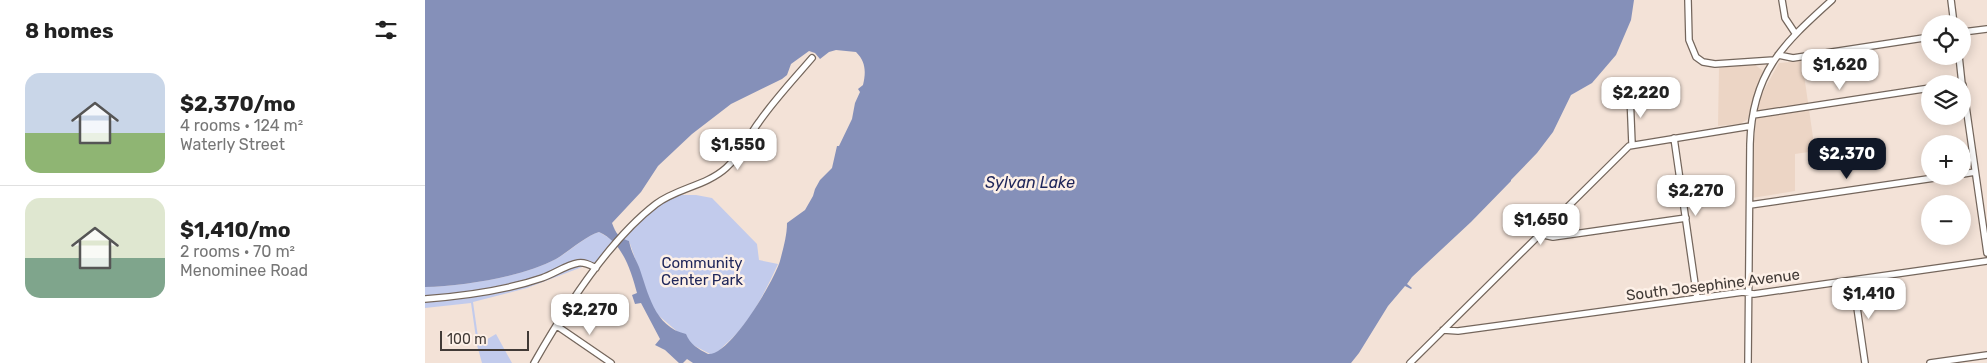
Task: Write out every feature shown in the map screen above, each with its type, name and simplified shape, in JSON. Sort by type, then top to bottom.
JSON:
[{"type":"street","points":[[1688,0],[1689,40],[1696,57],[1703,62],[1715,64],[1774,60]]},
{"type":"street","points":[[1782,0],[1785,18],[1795,34]]},
{"type":"street","points":[[1748,363],[1749,205],[1753,114],[1763,81],[1774,60],[1795,34],[1832,0]]},
{"type":"street","points":[[1951,0],[1953,15]]},
{"type":"street","points":[[1971,31],[1987,29]]},
{"type":"street","points":[[1778,55],[1793,58],[1921,38]]},
{"type":"street","points":[[534,363],[596,268],[615,245],[660,201],[710,179],[726,169],[739,154],[775,100],[812,58]]},
{"type":"street","points":[[1753,114],[1921,89]]},
{"type":"street","points":[[1630,95],[1632,144]]},
{"type":"street","points":[[1968,125],[1987,253]]},
{"type":"street","points":[[1410,363],[1632,144],[1751,126]]},
{"type":"street","points":[[1674,138],[1697,298]]},
{"type":"street","points":[[1971,173],[1975,172]]},
{"type":"street","points":[[1749,205],[1921,180]]},
{"type":"street","points":[[1539,234],[1553,236],[1686,218]]},
{"type":"street","name":"South Josephine Avenue","points":[[1443,330],[1457,331],[1743,292],[1755,294],[1987,261]]},
{"type":"street","points":[[425,299],[480,294],[542,278],[577,263],[586,263],[596,268]]},
{"type":"street","points":[[1853,280],[1865,363]]},
{"type":"street","points":[[557,326],[611,363]]},
{"type":"street","points":[[1930,363],[1987,355]]},
{"type":"shaded area","points":[[1802,61],[1815,151],[1795,154],[1795,191],[1752,198],[1754,140],[1758,104],[1779,63]]},
{"type":"shaded area","points":[[1754,64],[1763,71],[1748,119],[1740,124],[1718,126],[1719,68]]},
{"type":"green space","name":"Community Center Park","points":[[681,195],[712,198],[757,244],[759,260],[778,264],[750,317],[719,351],[712,355],[693,345],[658,315],[651,304],[629,241],[623,240],[657,207]]},
{"type":"green space","points":[[599,232],[614,241],[598,261],[527,288],[473,302],[479,344],[496,334],[512,363],[482,363],[477,345],[471,303],[425,308],[425,287],[457,285],[510,276],[527,271],[556,259],[589,236]]},
{"type":"water","name":"Sylvan Lake","points":[[425,0],[1634,0],[1631,20],[1616,55],[1592,83],[1571,95],[1553,132],[1537,153],[1471,222],[1412,277],[1407,284],[1412,288],[1405,286],[1388,306],[1351,363],[693,363],[687,359],[683,363],[679,363],[665,350],[655,345],[660,339],[641,303],[635,304],[632,295],[637,293],[632,275],[624,258],[614,243],[599,232],[583,240],[556,259],[527,271],[510,276],[457,285],[425,287]],"holes":[[[836,50],[856,52],[862,60],[865,76],[863,85],[858,89],[860,92],[855,103],[852,119],[839,146],[837,146],[832,168],[820,180],[805,210],[787,223],[780,261],[750,316],[728,343],[717,351],[708,354],[695,346],[686,334],[675,330],[659,316],[649,297],[629,241],[618,235],[612,223],[641,192],[658,166],[692,134],[731,104],[782,79],[787,75],[791,64],[809,51],[815,53],[820,59],[829,52]]]}]
